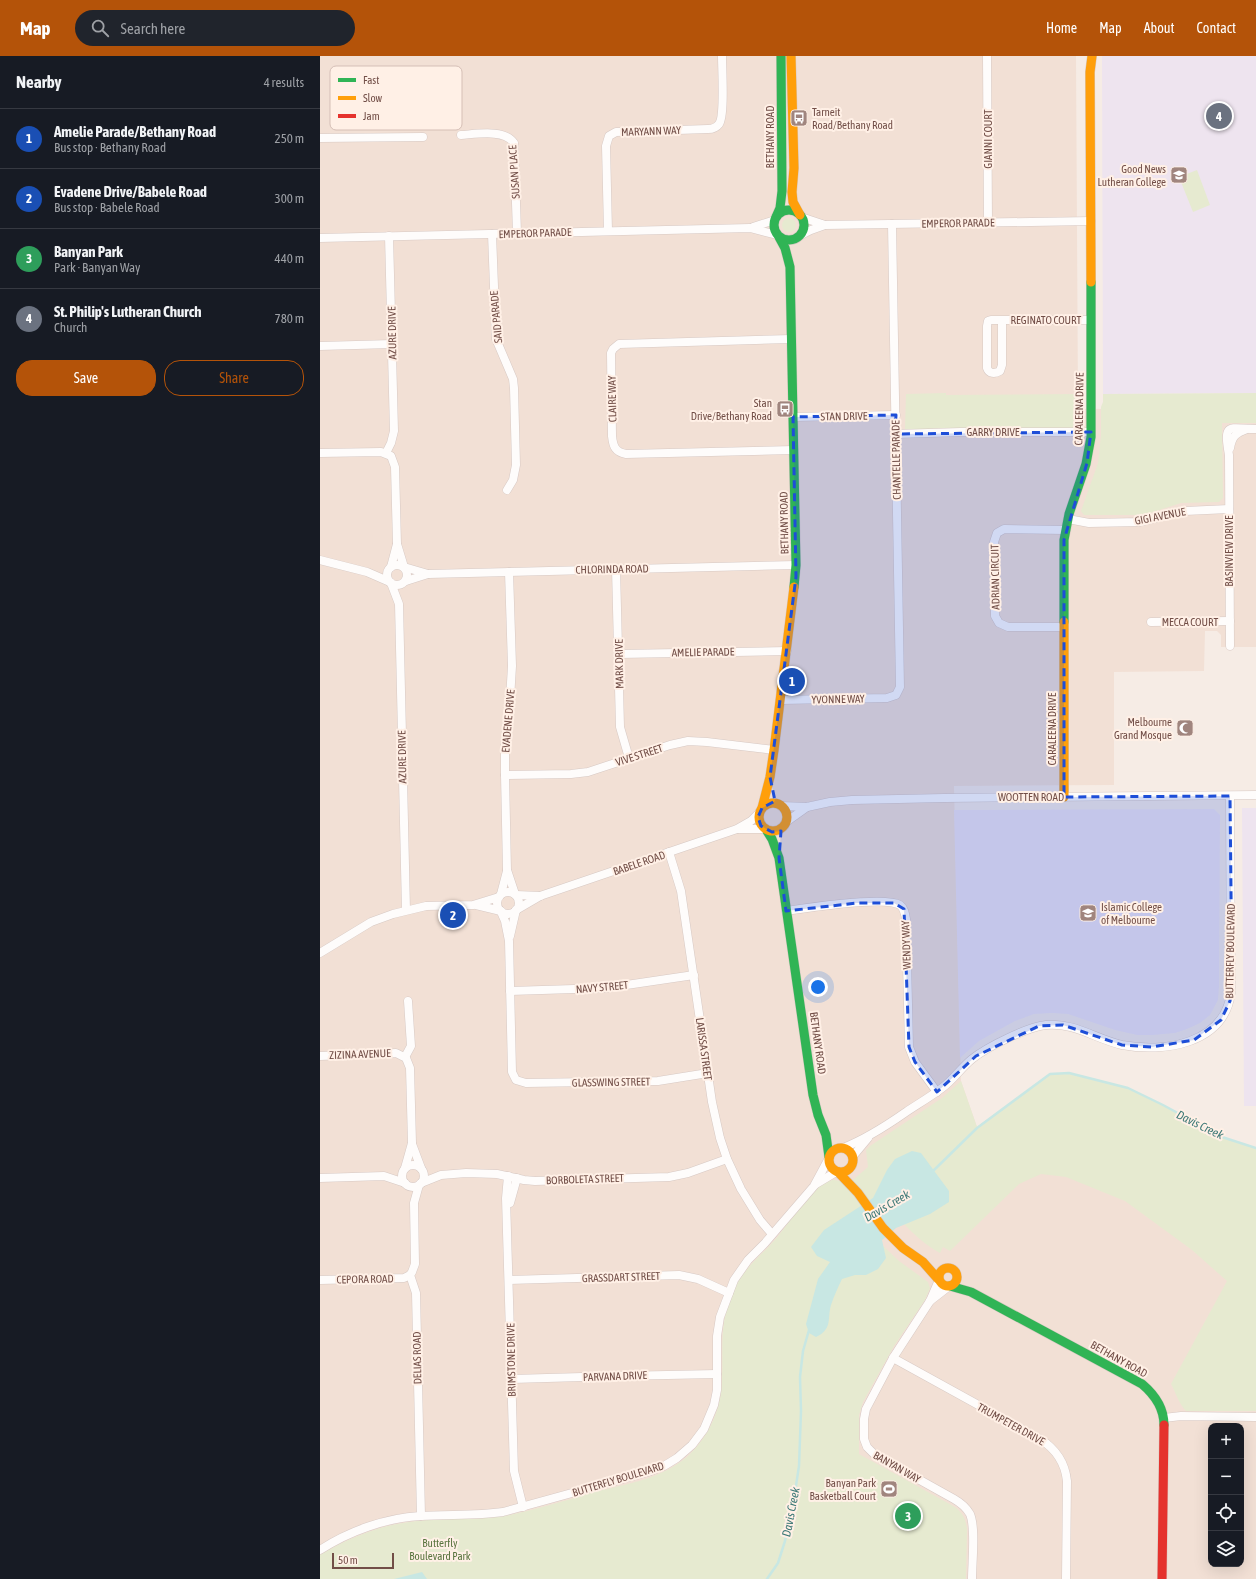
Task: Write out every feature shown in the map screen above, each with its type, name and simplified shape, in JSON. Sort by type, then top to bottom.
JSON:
[{"type":"street","name":"MARYANN WAY","points":[[608,231],[606,146],[608,136],[616,132],[708,129],[716,127],[720,124],[722,114],[722,56]]},
{"type":"street","name":"BETHANY ROAD","points":[[776,218],[780,208],[782,191],[781,56]]},
{"type":"street","name":"BETHANY ROAD","points":[[791,56],[794,168],[792,192],[793,202],[800,216]]},
{"type":"street","name":"GIANNI COURT","points":[[987,56],[988,222]]},
{"type":"street","name":"CARALEENA DRIVE","points":[[1064,797],[1065,530],[1087,463],[1091,432],[1090,59]]},
{"type":"street","name":"SUSAN PLACE","points":[[461,135],[502,134],[509,137],[514,143],[517,233]]},
{"type":"street","points":[[320,138],[423,136]]},
{"type":"street","points":[[787,210],[796,212],[804,224],[800,236],[791,240],[782,239],[778,236],[774,227],[776,218],[787,210]]},
{"type":"street","name":"EMPEROR PARADE","points":[[800,216],[825,225]]},
{"type":"street","name":"EMPEROR PARADE","points":[[750,228],[776,218]]},
{"type":"street","name":"EMPEROR PARADE","points":[[800,236],[825,225],[1090,221]]},
{"type":"street","name":"CHANTELLE PARADE","points":[[892,224],[900,683],[899,690],[896,695]]},
{"type":"street","name":"EMPEROR PARADE","points":[[320,238],[750,228],[778,236]]},
{"type":"street","name":"SAID PARADE","points":[[492,234],[496,339],[513,378],[514,388],[516,465],[513,480],[507,490]]},
{"type":"street","name":"AZURE DRIVE","points":[[388,455],[394,431],[389,236]]},
{"type":"street","name":"BETHANY ROAD","points":[[761,810],[770,777],[774,750],[795,590],[796,565],[790,267],[785,248],[778,236]]},
{"type":"street","name":"BETHANY ROAD","points":[[790,267],[800,236]]},
{"type":"street","name":"REGINATO COURT","points":[[1002,320],[1002,365],[1000,371],[992,373],[987,368],[988,321],[990,320],[1002,320],[1091,320]]},
{"type":"street","name":"CLAIRE WAY","points":[[791,339],[619,344],[611,353],[612,429],[614,447],[618,452],[626,454],[794,450]]},
{"type":"street","points":[[320,346],[392,344]]},
{"type":"street","name":"STAN DRIVE","points":[[793,417],[896,415]]},
{"type":"street","name":"BASINVIEW DRIVE","points":[[1230,646],[1229,455],[1231,441],[1235,434],[1252,429]]},
{"type":"street","name":"GARRY DRIVE","points":[[895,434],[1091,432]]},
{"type":"street","points":[[320,453],[381,452],[388,455],[395,467],[397,544],[404,567],[408,574],[405,581],[397,585],[367,572],[320,560]]},
{"type":"street","name":"GIGI AVENUE","points":[[1068,519],[1089,523],[1140,522],[1185,511],[1229,509]]},
{"type":"street","name":"ADRIAN CIRCUIT","points":[[1064,627],[1008,628],[998,624],[995,616],[994,542],[997,533],[1004,529],[1065,530]]},
{"type":"street","points":[[391,583],[387,578],[387,573],[397,544]]},
{"type":"street","points":[[367,572],[390,567],[396,564],[404,567]]},
{"type":"street","name":"CHLORINDA ROAD","points":[[405,581],[428,574],[796,565]]},
{"type":"street","name":"CHLORINDA ROAD","points":[[404,567],[428,574]]},
{"type":"street","name":"MARK DRIVE","points":[[616,569],[620,727],[629,758]]},
{"type":"street","name":"EVADENE DRIVE","points":[[500,896],[507,870],[505,775],[512,666],[509,572]]},
{"type":"street","name":"AZURE DRIVE","points":[[405,581],[399,604],[406,910]]},
{"type":"street","name":"AZURE DRIVE","points":[[391,583],[399,604]]},
{"type":"street","name":"MECCA COURT","points":[[1151,622],[1230,621]]},
{"type":"street","name":"AMELIE PARADE","points":[[619,654],[787,651]]},
{"type":"street","name":"YVONNE WAY","points":[[780,700],[886,698],[896,695]]},
{"type":"street","name":"VIVE STREET","points":[[505,775],[583,773],[676,743],[688,741],[774,750]]},
{"type":"street","name":"BETHANY ROAD","points":[[770,777],[774,795],[780,805]]},
{"type":"street","name":"WOOTTEN ROAD","points":[[780,805],[807,807],[830,802],[852,800],[1256,795]]},
{"type":"street","name":"BUTTERFLY BOULEVARD","points":[[842,1148],[869,1136],[937,1092],[976,1056],[1039,1026],[1063,1025],[1122,1045],[1152,1047],[1170,1046],[1194,1040],[1205,1035],[1215,1026],[1228,1007],[1232,987],[1230,796]]},
{"type":"street","points":[[770,803],[780,805],[786,813],[785,824],[776,831],[766,830],[759,822],[761,810],[770,803]]},
{"type":"street","name":"WOOTTEN ROAD","points":[[785,824],[807,807]]},
{"type":"street","name":"BABELE ROAD","points":[[516,910],[540,896],[737,830],[751,821],[761,810]]},
{"type":"street","name":"BETHANY ROAD","points":[[785,824],[780,838],[779,858],[786,911],[813,1095],[818,1115],[826,1135],[831,1167],[858,1193],[883,1228],[903,1248],[923,1262],[939,1280]]},
{"type":"street","name":"BABELE ROAD","points":[[737,830],[766,830]]},
{"type":"street","name":"BETHANY ROAD","points":[[766,830],[772,840],[779,858]]},
{"type":"street","name":"LARISSA STREET","points":[[669,852],[681,891],[716,1123],[727,1159],[746,1199],[760,1220],[772,1234]]},
{"type":"street","name":"EVADENE DRIVE","points":[[507,870],[515,895]]},
{"type":"street","points":[[473,905],[508,892],[515,895],[519,901],[512,920],[509,941],[510,991]]},
{"type":"street","name":"BABELE ROAD","points":[[515,895],[540,896]]},
{"type":"street","points":[[500,896],[497,905],[505,920],[509,941]]},
{"type":"street","name":"WENDY WAY","points":[[786,911],[828,905],[857,903],[890,903],[897,904],[902,907],[905,912],[906,919],[909,1047],[915,1062],[937,1092]]},
{"type":"street","points":[[320,953],[370,922],[406,910],[426,906],[473,905],[508,914],[516,910]]},
{"type":"street","name":"NAVY STREET","points":[[510,991],[606,988],[694,974]]},
{"type":"street","name":"GLASSWING STREET","points":[[510,991],[512,1072],[516,1080],[526,1084],[658,1081],[708,1073]]},
{"type":"street","points":[[408,1001],[411,1046],[403,1056],[410,1068],[412,1143],[424,1174],[414,1204],[415,1264],[410,1275]]},
{"type":"street","name":"ZIZINA AVENUE","points":[[320,1056],[403,1056]]},
{"type":"street","name":"BETHANY ROAD","points":[[826,1135],[842,1148],[850,1152],[858,1193]]},
{"type":"street","name":"BUTTERFLY BOULEVARD","points":[[852,1161],[869,1136]]},
{"type":"street","points":[[412,1143],[402,1177],[414,1204]]},
{"type":"street","points":[[829,1159],[833,1150],[842,1148]]},
{"type":"street","name":"BORBOLETA STREET","points":[[420,1184],[441,1175],[466,1173],[497,1174],[535,1181],[676,1176],[727,1159]]},
{"type":"street","name":"BUTTERFLY BOULEVARD","points":[[321,1546],[379,1523],[394,1520],[421,1516],[485,1514],[522,1507],[648,1472],[671,1462],[692,1445],[708,1422],[716,1397],[718,1327],[722,1309],[734,1280],[748,1260],[814,1186],[829,1159]]},
{"type":"street","points":[[837,1172],[846,1172],[852,1161]]},
{"type":"street","points":[[320,1178],[384,1176],[411,1165],[421,1168]]},
{"type":"street","name":"BORBOLETA STREET","points":[[421,1168],[441,1175]]},
{"type":"street","name":"BUTTERFLY BOULEVARD","points":[[814,1186],[837,1172]]},
{"type":"street","points":[[384,1176],[411,1186],[420,1184]]},
{"type":"street","name":"BRIMSTONE DRIVE","points":[[508,1176],[506,1198],[508,1212],[514,1471],[522,1507]]},
{"type":"street","name":"BRIMSTONE DRIVE","points":[[508,1212],[516,1178]]},
{"type":"street","name":"BETHANY ROAD","points":[[923,1262],[945,1268]]},
{"type":"street","points":[[945,1268],[951,1268],[957,1275],[956,1281],[949,1286],[942,1285],[939,1280],[940,1271],[945,1268]]},
{"type":"street","name":"CEPORA ROAD","points":[[320,1280],[404,1278],[410,1275]]},
{"type":"street","name":"DELIAS ROAD","points":[[410,1275],[416,1293],[421,1516]]},
{"type":"street","name":"GRASSDART STREET","points":[[509,1280],[679,1275],[698,1279],[729,1293]]},
{"type":"street","name":"BETHANY ROAD","points":[[957,1275],[971,1292]]},
{"type":"street","name":"BANYAN WAY","points":[[939,1280],[930,1301],[893,1358],[866,1409],[864,1419],[865,1443],[875,1456],[954,1499],[966,1508],[973,1524],[972,1579]]},
{"type":"street","name":"BETHANY ROAD","points":[[949,1286],[971,1292],[1142,1384],[1156,1397],[1163,1411],[1164,1418],[1162,1579]]},
{"type":"street","name":"BANYAN WAY","points":[[930,1301],[949,1286]]},
{"type":"street","name":"TRUMPETER DRIVE","points":[[893,1358],[1040,1439],[1057,1454],[1065,1470],[1067,1481],[1066,1579]]},
{"type":"street","name":"PARVANA DRIVE","points":[[512,1379],[717,1374]]},
{"type":"street","points":[[1164,1418],[1181,1416],[1256,1417]]},
{"type":"highlighted area","points":[[896,415],[895,434],[1091,432],[1087,463],[1064,540],[1064,797],[1230,796],[1232,987],[1230,1001],[1221,1020],[1194,1040],[1152,1047],[1122,1045],[1063,1025],[1039,1026],[976,1056],[937,1092],[915,1062],[909,1047],[904,909],[894,903],[857,903],[786,911],[779,858],[781,831],[772,832],[761,826],[758,817],[762,808],[775,801],[770,777],[796,577],[793,417]]},
{"type":"shaded area","points":[[320,56],[1076,56],[1078,401],[1081,409],[1256,408],[1256,647],[1221,647],[1221,635],[1217,631],[1205,631],[1204,671],[1114,672],[1114,785],[954,786],[961,1081],[977,1127],[1050,1074],[1069,1073],[1128,1088],[1222,1137],[1256,1148],[1256,1579],[320,1579]]},
{"type":"shaded area","name":"Good News Lutheran College","points":[[1102,56],[1256,56],[1256,393],[1103,394]]},
{"type":"shaded area","points":[[1242,808],[1256,808],[1256,1106],[1244,1106]]},
{"type":"shaded area","name":"Islamic College of Melbourne","points":[[1214,809],[1220,815],[1219,986],[1218,1000],[1210,1015],[1200,1023],[1175,1033],[1137,1035],[1115,1030],[1068,1014],[1034,1014],[1015,1021],[979,1041],[960,1058],[954,810]]},
{"type":"green space","points":[[1197,170],[1210,205],[1193,212],[1179,177]]},
{"type":"green space","points":[[789,218],[794,220],[796,225],[794,230],[789,232],[784,230],[782,225],[784,220]]},
{"type":"green space","points":[[946,393],[946,395],[1078,394],[1078,401],[1081,409],[1081,428],[905,429],[906,394]]},
{"type":"green space","points":[[1256,393],[1256,423],[1222,423],[1223,498],[1219,502],[1181,503],[1150,513],[1136,515],[1084,515],[1081,511],[1098,463],[1103,394]]},
{"type":"green space","name":"Butterfly Boulevard Park","points":[[1069,1073],[1128,1088],[1222,1137],[1256,1148],[1256,1411],[1186,1411],[1179,1402],[1171,1384],[1227,1281],[1192,1250],[1125,1201],[1066,1177],[1041,1174],[1019,1184],[950,1251],[943,1247],[940,1253],[925,1244],[889,1207],[878,1241],[899,1261],[928,1282],[930,1288],[925,1300],[894,1346],[863,1402],[859,1415],[859,1454],[955,1507],[962,1514],[967,1529],[966,1579],[320,1579],[320,1555],[367,1532],[392,1525],[429,1520],[487,1518],[510,1515],[657,1475],[681,1462],[691,1453],[704,1437],[710,1428],[717,1409],[721,1388],[725,1319],[728,1304],[736,1285],[741,1277],[779,1235],[813,1192],[820,1186],[833,1180],[840,1181],[847,1185],[868,1167],[866,1150],[870,1146],[942,1098],[961,1081],[977,1127],[1050,1074]]},
{"type":"water","points":[[912,1151],[921,1153],[949,1191],[949,1202],[930,1214],[896,1228],[882,1240],[886,1258],[878,1269],[866,1275],[855,1275],[842,1279],[831,1305],[827,1327],[825,1331],[816,1337],[809,1333],[806,1324],[818,1279],[830,1262],[817,1256],[811,1247],[824,1230],[873,1198],[887,1170],[895,1159]]},
{"type":"water","points":[[422,1572],[427,1579],[394,1579]]},
{"type":"waterway","name":"Davis Creek","points":[[932,1172],[977,1128],[1050,1074],[1069,1073],[1128,1088],[1222,1137],[1256,1148]]},
{"type":"waterway","name":"Davis Creek","points":[[767,1579],[778,1563],[785,1541],[795,1492],[799,1466],[801,1411],[800,1377],[803,1351],[809,1330]]},
{"type":"traffic: fast","points":[[776,217],[780,208],[782,191],[781,56]]},
{"type":"traffic: fast","points":[[789,210],[800,214],[804,225],[800,236],[789,240],[778,236],[774,225],[778,214],[789,210]]},
{"type":"traffic: fast","points":[[779,237],[785,248],[790,267],[796,565],[794,587]]},
{"type":"traffic: fast","points":[[1064,622],[1064,540],[1069,514],[1086,464],[1091,437],[1091,282]]},
{"type":"traffic: fast","points":[[767,831],[772,839],[779,858],[813,1095],[818,1115],[826,1135],[829,1157]]},
{"type":"traffic: fast","points":[[950,1286],[971,1292],[1142,1384],[1158,1402],[1164,1419],[1164,1425]]},
{"type":"traffic: slow","points":[[791,56],[794,168],[792,192],[793,202],[800,215]]},
{"type":"traffic: slow","points":[[1091,282],[1090,72],[1092,56]]},
{"type":"traffic: slow","points":[[762,808],[770,777],[774,750],[794,587]]},
{"type":"traffic: slow","points":[[1064,622],[1064,797]]},
{"type":"traffic: slow","points":[[773,803],[783,807],[787,817],[783,827],[773,831],[763,827],[759,817],[763,807],[773,803]]},
{"type":"traffic: slow","points":[[841,1148],[850,1151],[853,1160],[850,1169],[841,1172],[832,1169],[829,1160],[832,1151],[841,1148]]},
{"type":"traffic: slow","points":[[838,1172],[858,1193],[883,1228],[903,1248],[923,1262],[938,1279]]},
{"type":"traffic: slow","points":[[944,1268],[952,1268],[957,1273],[957,1277],[955,1284],[952,1286],[944,1286],[939,1281],[939,1273],[944,1268]]},
{"type":"traffic: jam","points":[[1162,1579],[1164,1425]]},
{"type":"place","name":"St. Philip's Lutheran Church","points":[[1219,116]]},
{"type":"place","name":"Tarneit Road/Bethany Road","points":[[799,118]]},
{"type":"place","name":"Good News Lutheran College","points":[[1179,175]]},
{"type":"place","name":"Stan Drive/Bethany Road","points":[[785,409]]},
{"type":"place","name":"Amelie Parade/Bethany Road","points":[[792,681]]},
{"type":"place","name":"Melbourne Grand Mosque","points":[[1185,728]]},
{"type":"place","name":"Islamic College of Melbourne","points":[[1088,913]]},
{"type":"place","name":"Evadene Drive/Babele Road","points":[[453,915]]},
{"type":"place","name":"Banyan Park Basketball Court","points":[[889,1489]]},
{"type":"place","name":"Banyan Park","points":[[908,1516]]}]
